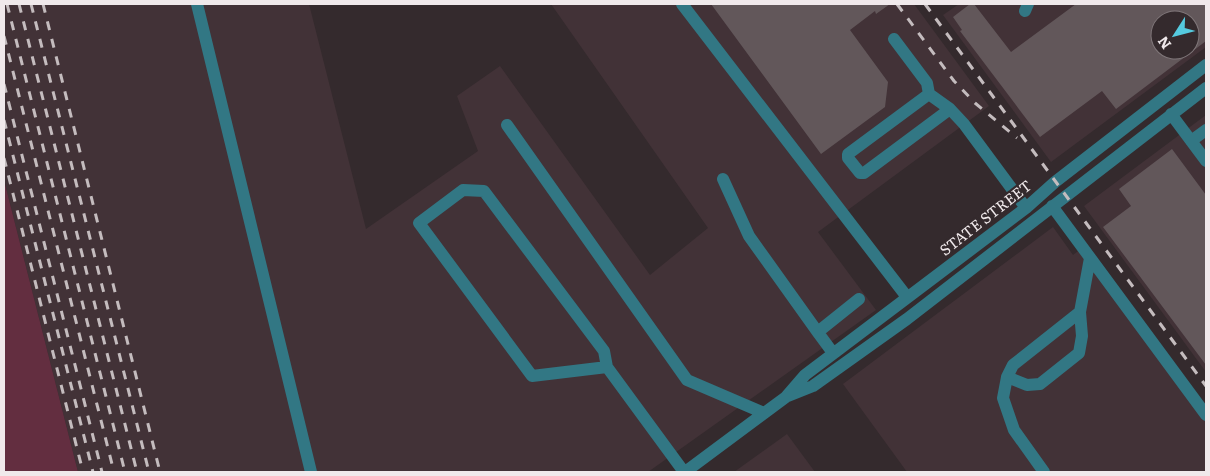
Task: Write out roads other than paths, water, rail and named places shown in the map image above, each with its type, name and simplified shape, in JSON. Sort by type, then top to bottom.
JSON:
[{"type":"street","points":[[196,4],[311,472]]},
{"type":"street","points":[[682,4],[907,297]]},
{"type":"street","points":[[894,39],[927,83],[929,94],[950,109],[964,124],[1026,208]]},
{"type":"street","name":"STATE STREET","points":[[684,472],[786,397],[805,375],[1026,208],[1063,175],[1206,66]]},
{"type":"street","name":"STATE STREET","points":[[786,397],[813,386],[907,319],[1206,88]]},
{"type":"street","points":[[929,94],[848,154],[848,158],[860,173],[864,173],[950,109]]},
{"type":"street","points":[[1171,114],[1206,162]]},
{"type":"street","points":[[507,125],[687,380],[764,413]]},
{"type":"street","points":[[1191,141],[1206,130]]},
{"type":"street","points":[[723,179],[749,236],[833,353]]},
{"type":"street","points":[[607,368],[532,376],[419,223],[463,190],[484,191],[604,350],[607,368],[684,472]]},
{"type":"street","points":[[1052,206],[1206,415]]},
{"type":"street","points":[[1007,377],[1027,385],[1040,384],[1079,353],[1082,336],[1080,312],[1090,258]]},
{"type":"street","points":[[819,334],[821,328],[859,299]]},
{"type":"street","points":[[1044,472],[1014,430],[1003,398],[1007,377],[1012,365],[1080,312]]},
{"type":"railway","points":[[7,4],[125,472]]},
{"type":"railway","points":[[19,4],[137,472]]},
{"type":"railway","points":[[31,4],[149,472]]},
{"type":"railway","points":[[43,4],[160,472]]},
{"type":"railway","points":[[897,4],[954,81],[975,103],[1017,138]]},
{"type":"railway","points":[[925,4],[1206,386]]},
{"type":"railway","points":[[4,36],[114,472]]},
{"type":"railway","points":[[4,84],[102,472]]},
{"type":"railway","points":[[4,120],[93,472]]},
{"type":"railway","points":[[4,158],[83,472]]}]
